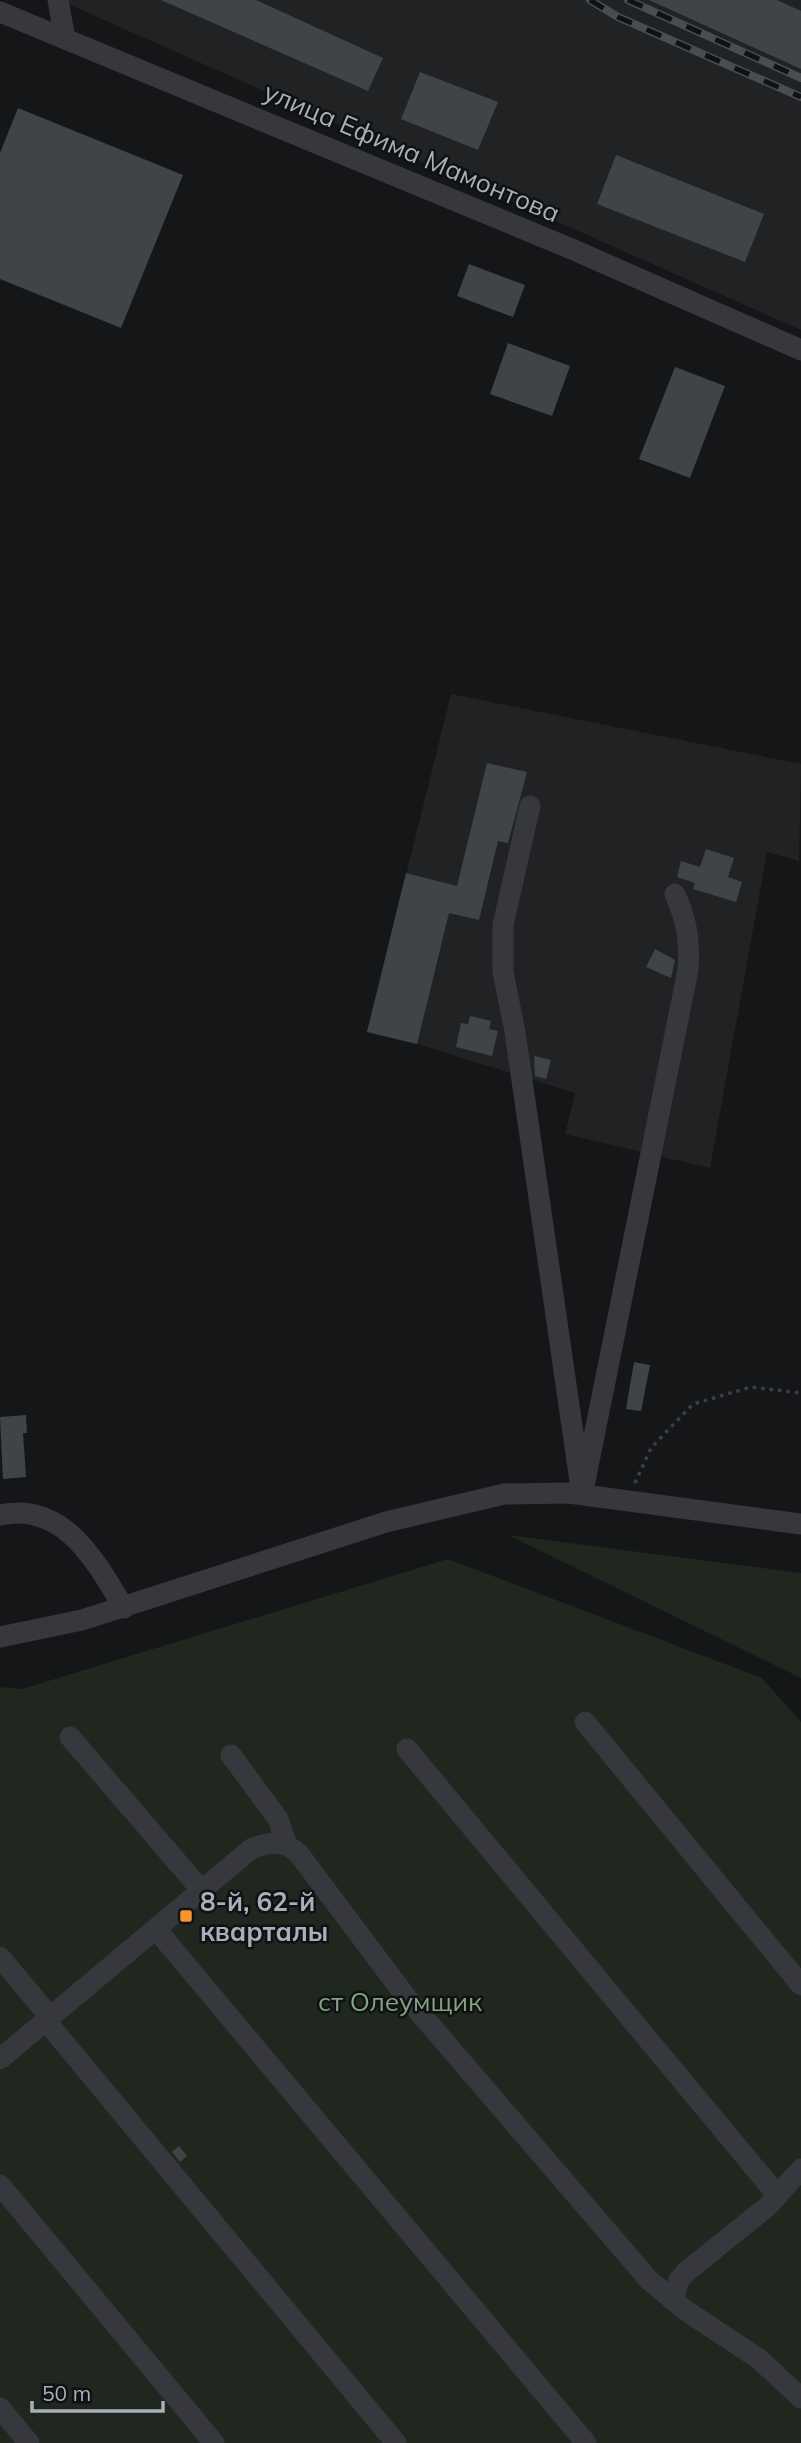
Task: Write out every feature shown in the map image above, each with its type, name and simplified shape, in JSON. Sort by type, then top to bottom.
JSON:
[{"type":"street","points":[[58,0],[65,39]]},
{"type":"street","name":"улица Ефима Мамонтова","points":[[0,12],[574,250],[801,350]]},
{"type":"street","points":[[530,806],[503,925],[503,972],[515,1032],[582,1495]]},
{"type":"street","points":[[582,1495],[688,970],[690,938],[686,919],[674,894]]},
{"type":"street","points":[[0,1637],[82,1620],[386,1522],[465,1501],[504,1494],[582,1495],[801,1524]]},
{"type":"street","points":[[0,1515],[24,1513],[63,1527],[82,1543],[124,1608]]},
{"type":"street","points":[[585,1721],[801,1985]]},
{"type":"street","points":[[70,1737],[202,1891]]},
{"type":"street","points":[[407,1749],[778,2196]]},
{"type":"street","points":[[231,1755],[278,1819],[286,1845]]},
{"type":"street","points":[[0,2059],[251,1849],[272,1843],[286,1845],[299,1854],[407,1998],[649,2280],[673,2301],[759,2359],[801,2398]]},
{"type":"street","points":[[156,1929],[586,2443]]},
{"type":"street","points":[[0,1957],[396,2443]]},
{"type":"street","points":[[673,2301],[679,2280],[686,2272],[778,2196],[801,2169]]},
{"type":"street","points":[[0,2185],[214,2443]]},
{"type":"street","points":[[0,2408],[29,2443]]},
{"type":"path","points":[[627,1500],[651,1448],[693,1404],[751,1387],[801,1393]]},
{"type":"shaded area","points":[[59,0],[801,0],[801,330]]},
{"type":"shaded area","points":[[451,694],[801,764],[799,861],[767,852],[710,1168],[565,1134],[575,1093],[417,1044],[367,1032]]},
{"type":"green space","points":[[508,1535],[801,1573],[801,1678]]},
{"type":"green space","name":"ст Олеумщик","points":[[448,1559],[762,1678],[801,1722],[801,2443],[0,2443],[0,1687],[22,1689]]},
{"type":"building","points":[[161,0],[256,0],[383,58],[368,91]]},
{"type":"building","points":[[649,0],[777,0],[801,11],[801,69]]},
{"type":"building","points":[[420,72],[498,102],[478,150],[401,119]]},
{"type":"building","points":[[18,108],[183,175],[121,328],[0,279],[0,153]]},
{"type":"building","points":[[616,155],[764,214],[745,262],[597,204]]},
{"type":"building","points":[[469,264],[525,285],[513,317],[457,296]]},
{"type":"building","points":[[508,343],[570,366],[552,416],[490,394]]},
{"type":"building","points":[[675,367],[725,386],[690,478],[639,459]]},
{"type":"building","points":[[487,763],[527,772],[508,843],[498,841],[479,920],[449,913],[417,1044],[367,1032],[406,873],[457,886]]},
{"type":"building","points":[[706,849],[734,858],[728,877],[742,882],[736,902],[693,889],[695,883],[677,877],[681,861],[700,867]]},
{"type":"building","points":[[655,949],[675,960],[671,978],[646,967]]},
{"type":"building","points":[[470,1016],[491,1021],[489,1029],[498,1031],[492,1056],[456,1047],[461,1023],[468,1024]]},
{"type":"building","points":[[534,1056],[551,1060],[546,1079],[535,1076]]},
{"type":"building","points":[[634,1362],[650,1365],[641,1411],[626,1409]]},
{"type":"building","points":[[26,1415],[27,1433],[23,1433],[26,1477],[3,1479],[0,1417]]},
{"type":"building","points":[[179,2146],[187,2156],[180,2162],[172,2152]]},
{"type":"railway","points":[[590,0],[618,17],[801,97]]},
{"type":"railway","points":[[628,0],[801,78]]},
{"type":"place","name":"8-й, 62-й кварталы","points":[[186,1916]]}]
